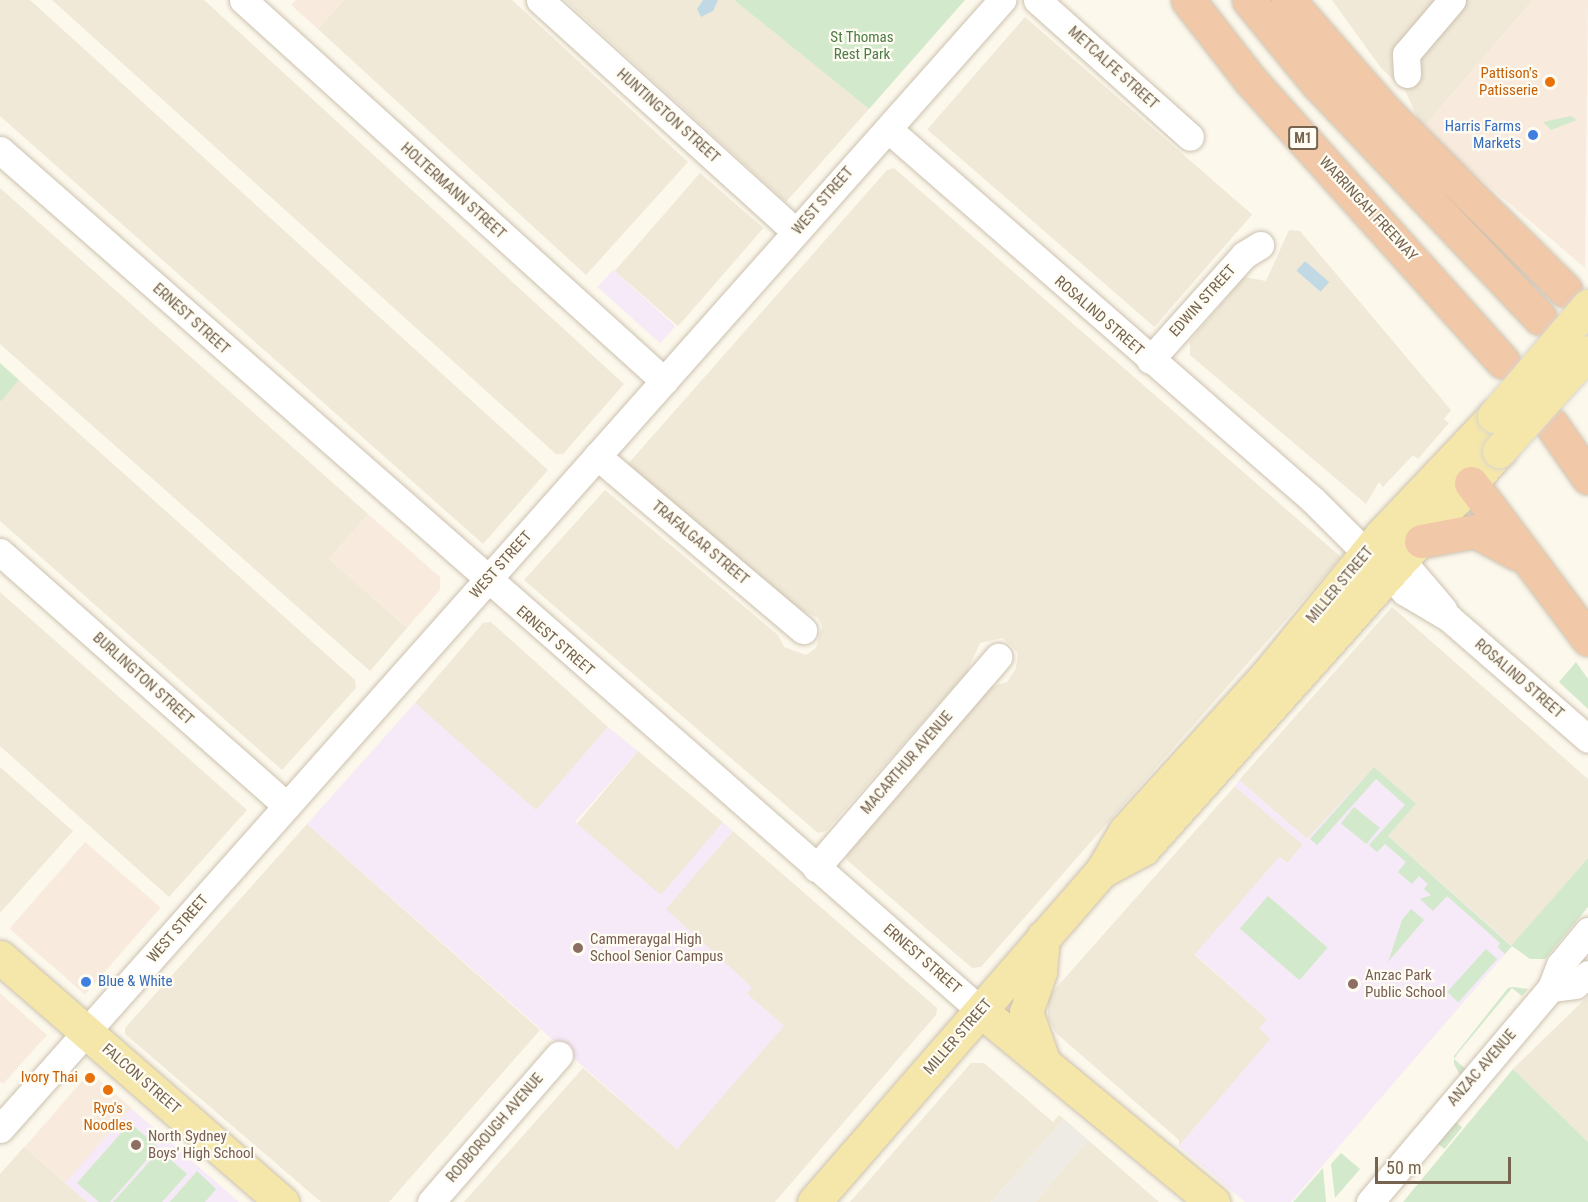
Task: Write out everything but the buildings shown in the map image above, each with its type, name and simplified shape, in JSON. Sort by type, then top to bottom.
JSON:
[{"type":"highway","name":"WARRINGAH FREEWAY","points":[[1188,0],[1251,81],[1503,362]]},
{"type":"highway","points":[[1249,0],[1317,83],[1540,318]]},
{"type":"highway","points":[[1288,0],[1387,113],[1576,298]]},
{"type":"highway","points":[[1551,424],[1588,477]]},
{"type":"highway","points":[[1471,483],[1588,639]]},
{"type":"highway","points":[[1391,555],[1475,531],[1526,558]]},
{"type":"main road","name":"MILLER STREET","points":[[1102,871],[1143,849],[1391,555],[1471,483],[1485,439],[1576,298]]},
{"type":"main road","name":"MILLER STREET","points":[[814,1202],[1102,871],[1125,831],[1327,602],[1391,555],[1421,496],[1588,352]]},
{"type":"main road","points":[[1043,937],[1040,972],[1026,1012],[1032,1041],[1048,1067]]},
{"type":"main road","name":"FALCON STREET","points":[[0,957],[282,1202]]},
{"type":"main road","name":"ERNEST STREET","points":[[981,1011],[1116,1124],[1144,1140],[1213,1202]]},
{"type":"main road","name":"ERNEST STREET","points":[[1116,1124],[1134,1152],[1186,1202]]},
{"type":"street","name":"HOLTERMANN STREET","points":[[243,0],[664,381]]},
{"type":"street","name":"HUNTINGTON STREET","points":[[540,0],[796,232]]},
{"type":"street","name":"WEST STREET","points":[[0,1130],[1002,0]]},
{"type":"street","name":"METCALFE STREET","points":[[1037,0],[1190,137]]},
{"type":"street","points":[[1407,74],[1406,54],[1452,0]]},
{"type":"street","name":"ROSALIND STREET","points":[[888,129],[1313,500],[1391,555],[1449,618],[1588,739]]},
{"type":"street","name":"ERNEST STREET","points":[[0,150],[487,581],[981,1011]]},
{"type":"street","name":"EDWIN STREET","points":[[1150,360],[1244,255],[1260,245]]},
{"type":"street","name":"TRAFALGAR STREET","points":[[597,456],[803,630]]},
{"type":"street","name":"BURLINGTON STREET","points":[[0,552],[287,806]]},
{"type":"street","name":"MACARTHUR AVENUE","points":[[816,868],[998,657]]},
{"type":"street","name":"ANZAC AVENUE","points":[[1370,1202],[1551,988],[1560,965],[1588,930]]},
{"type":"street","points":[[1551,988],[1575,985],[1588,974]]},
{"type":"street","name":"RODBOROUGH AVENUE","points":[[431,1202],[559,1055]]},
{"type":"shaded area","points":[[0,0],[30,0],[548,470],[483,544],[0,116]]},
{"type":"shaded area","points":[[52,0],[204,0],[624,384],[563,454],[556,454]]},
{"type":"shaded area","points":[[296,0],[344,0],[318,29],[291,5]]},
{"type":"shaded area","points":[[344,0],[512,0],[688,162],[586,275],[318,29]]},
{"type":"shaded area","points":[[565,0],[734,0],[869,109],[786,202]]},
{"type":"shaded area","points":[[1332,0],[1533,0],[1422,129],[1406,92],[1381,68]]},
{"type":"shaded area","points":[[1533,0],[1588,0],[1585,268],[1422,129]]},
{"type":"shaded area","points":[[1025,17],[1252,214],[1154,327],[927,129]]},
{"type":"shaded area","points":[[894,168],[1341,557],[981,967],[972,968],[847,860],[846,849],[990,687],[1007,682],[1016,668],[1018,654],[1011,645],[1002,638],[980,643],[967,672],[826,831],[818,833],[524,580],[605,490],[778,635],[784,647],[806,655],[816,648],[822,626],[818,618],[797,608],[627,465],[887,170]]},
{"type":"shaded area","points":[[700,173],[763,228],[678,326],[615,271]]},
{"type":"shaded area","points":[[0,188],[368,514],[329,559],[407,628],[370,671],[0,344]]},
{"type":"shaded area","points":[[1289,230],[1300,231],[1451,410],[1444,419],[1449,423],[1418,459],[1413,455],[1383,487],[1379,482],[1366,504],[1190,355],[1190,341],[1244,277],[1266,281]]},
{"type":"shaded area","points":[[613,270],[675,326],[660,343],[598,287]]},
{"type":"shaded area","points":[[19,380],[355,680],[356,688],[282,770],[0,521],[0,401]]},
{"type":"shaded area","points":[[368,514],[440,577],[440,590],[407,628],[329,559]]},
{"type":"shaded area","points":[[0,592],[247,810],[169,897],[0,746]]},
{"type":"shaded area","points":[[1392,607],[1588,779],[1588,858],[1512,946],[1388,836],[1375,767],[1307,839],[1239,780]]},
{"type":"shaded area","points":[[491,622],[608,727],[536,811],[415,703],[483,623]]},
{"type":"shaded area","name":"Cammeraygal High School Senior Campus","points":[[415,703],[536,810],[608,727],[638,751],[575,822],[661,895],[723,822],[733,831],[666,909],[752,987],[747,994],[784,1026],[677,1149],[307,824]]},
{"type":"shaded area","points":[[638,751],[723,822],[661,896],[576,825]]},
{"type":"shaded area","points":[[0,767],[73,831],[0,913]]},
{"type":"shaded area","name":"Anzac Park Public School","points":[[1374,767],[1416,804],[1388,836],[1512,946],[1291,1202],[1245,1202],[1179,1146],[1270,1039],[1259,1028],[1267,1019],[1195,954],[1279,857],[1287,863],[1303,845],[1235,786],[1239,780],[1307,839]]},
{"type":"shaded area","points":[[1235,786],[1303,845],[1287,863],[1280,857],[1195,955],[1267,1019],[1271,1039],[1179,1146],[1179,1140],[1056,1033],[1048,1019],[1048,997]]},
{"type":"shaded area","points":[[307,824],[540,1030],[389,1202],[321,1202],[125,1034],[125,1028]]},
{"type":"shaded area","points":[[733,831],[937,1008],[936,1015],[775,1202],[464,1202],[583,1068],[677,1149],[783,1025],[747,994],[751,987],[665,909]]},
{"type":"shaded area","points":[[85,842],[160,908],[85,994],[10,929]]},
{"type":"shaded area","points":[[0,993],[47,1035],[3,1084],[0,1082]]},
{"type":"shaded area","points":[[1588,996],[1588,1142],[1513,1069]]},
{"type":"shaded area","points":[[971,1063],[984,1063],[1053,1122],[1059,1115],[1064,1119],[991,1202],[850,1202]]},
{"type":"shaded area","points":[[90,1072],[132,1108],[66,1184],[24,1147]]},
{"type":"shaded area","name":"North Sydney Boys' High School","points":[[131,1108],[239,1202],[87,1202],[65,1183]]},
{"type":"shaded area","points":[[1064,1119],[1088,1140],[1035,1202],[991,1202]]},
{"type":"shaded area","points":[[1088,1140],[1159,1202],[1035,1202]]},
{"type":"shaded area","points":[[24,1147],[87,1202],[0,1202],[0,1174]]},
{"type":"green space","name":"St Thomas Rest Park","points":[[734,0],[965,0],[869,109]]},
{"type":"green space","points":[[1571,116],[1577,120],[1551,130],[1543,122]]},
{"type":"green space","points":[[0,363],[19,380],[1,401],[0,401]]},
{"type":"green space","points":[[1576,662],[1588,679],[1588,709],[1559,682]]},
{"type":"green space","points":[[1374,767],[1416,804],[1388,836],[1511,946],[1588,858],[1588,907],[1545,959],[1530,959],[1512,946],[1505,954],[1498,947],[1500,943],[1447,896],[1433,911],[1420,899],[1431,895],[1424,889],[1428,884],[1419,876],[1412,884],[1398,872],[1406,862],[1385,844],[1377,852],[1369,845],[1405,805],[1376,779],[1317,845],[1310,839]]},
{"type":"green space","points":[[1354,807],[1380,828],[1366,844],[1341,823]]},
{"type":"green space","points":[[1268,896],[1328,948],[1299,980],[1240,928]]},
{"type":"green space","points":[[1411,909],[1424,920],[1388,962],[1402,920]]},
{"type":"green space","points":[[1486,949],[1497,959],[1458,1002],[1447,992]]},
{"type":"green space","points":[[1513,987],[1528,989],[1522,996],[1512,988],[1454,1059],[1454,1056],[1508,988]]},
{"type":"green space","points":[[1454,1059],[1466,1069],[1460,1075],[1454,1064]]},
{"type":"green space","points":[[1513,1069],[1588,1142],[1588,1202],[1403,1202]]},
{"type":"green space","points":[[1452,1119],[1462,1127],[1444,1149],[1434,1141]]},
{"type":"green space","points":[[130,1123],[158,1147],[110,1202],[99,1202],[77,1183]]},
{"type":"green space","points":[[160,1150],[187,1174],[162,1202],[113,1202]]},
{"type":"green space","points":[[1341,1153],[1360,1169],[1335,1198],[1331,1164]]},
{"type":"green space","points":[[1323,1168],[1326,1202],[1293,1202]]},
{"type":"green space","points":[[197,1171],[216,1189],[205,1202],[170,1202]]},
{"type":"water","points":[[703,0],[718,0],[713,11],[701,17],[697,9]]},
{"type":"water","points":[[1305,261],[1329,282],[1321,292],[1296,271]]},
{"type":"place","name":"Pattison's Patisserie","points":[[1550,82]]},
{"type":"place","name":"Harris Farms Markets","points":[[1533,135]]},
{"type":"place","name":"Cammeraygal High School Senior Campus","points":[[578,948]]},
{"type":"place","name":"Blue & White","points":[[86,982]]},
{"type":"place","name":"Anzac Park Public School","points":[[1353,984]]},
{"type":"place","name":"Ivory Thai","points":[[90,1078]]},
{"type":"place","name":"Ryo's Noodles","points":[[108,1090]]},
{"type":"place","name":"North Sydney Boys' High School","points":[[136,1145]]}]
